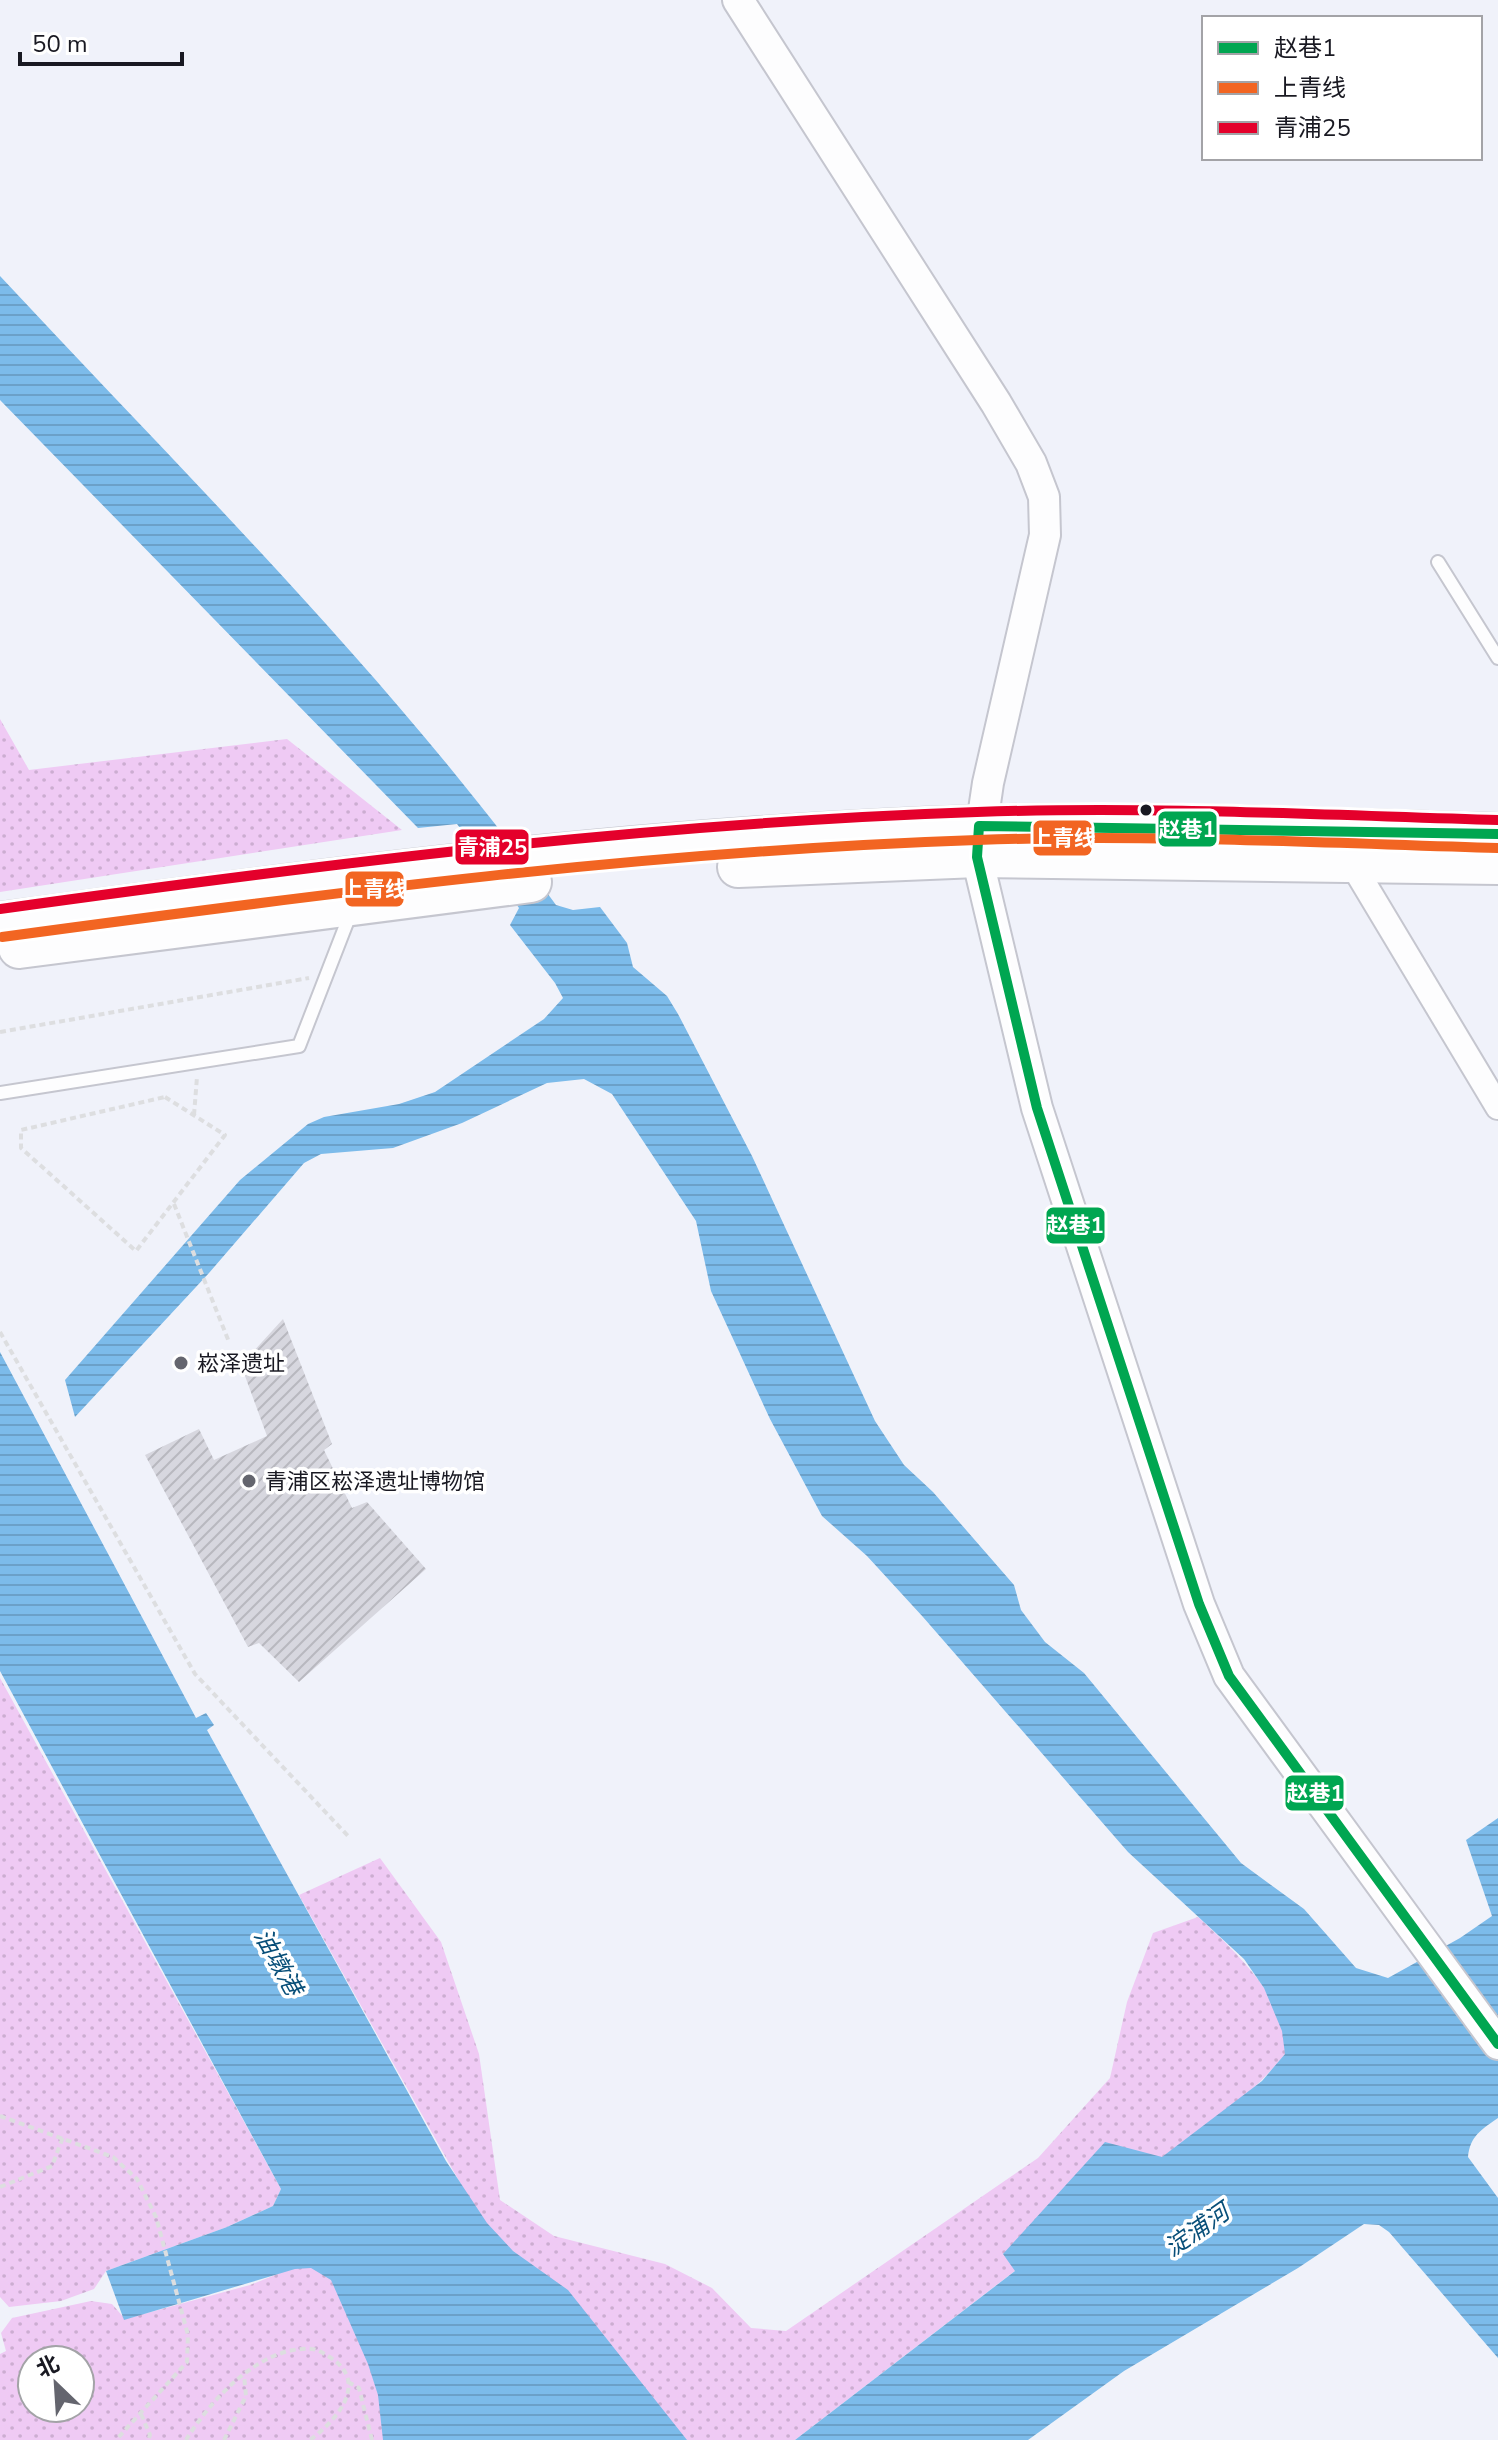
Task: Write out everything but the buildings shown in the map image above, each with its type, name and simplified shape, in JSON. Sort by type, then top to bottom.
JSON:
[{"type":"highway","points":[[0,923],[546,867],[978,841],[1498,834]]},
{"type":"highway","points":[[978,841],[1351,862],[1498,864]]},
{"type":"highway","points":[[0,951],[354,905],[486,873]]},
{"type":"street","points":[[738,0],[996,403],[1031,463],[1044,497],[1045,535],[978,841],[1037,1108],[1199,1604],[1229,1676],[1498,2044]]},
{"type":"street","points":[[1351,862],[1498,1107]]},
{"type":"lane","points":[[1438,562],[1498,658]]},
{"type":"lane","points":[[0,1093],[299,1046],[354,905]]},
{"type":"path","points":[[0,1032],[327,975]]},
{"type":"path","points":[[194,1115],[198,1062]]},
{"type":"path","points":[[165,1097],[194,1115],[225,1135],[136,1251],[21,1148],[21,1130],[165,1097]]},
{"type":"path","points":[[174,1204],[229,1342]]},
{"type":"path","points":[[0,1332],[195,1674],[349,1837]]},
{"type":"path","points":[[0,2116],[113,2157],[137,2179],[156,2217],[188,2335],[187,2362],[116,2440]]},
{"type":"path","points":[[0,2187],[52,2166],[63,2137]]},
{"type":"path","points":[[186,2440],[206,2408],[244,2375],[283,2354],[314,2349],[337,2362],[348,2382],[359,2388],[372,2440]]},
{"type":"path","points":[[224,2440],[246,2396],[244,2375]]},
{"type":"path","points":[[310,2440],[330,2425],[346,2403],[348,2382]]},
{"type":"path","points":[[141,2414],[150,2435],[148,2440]]},
{"type":"shaded area","points":[[0,719],[29,770],[287,739],[402,830],[0,892]]},
{"type":"shaded area","points":[[0,1678],[281,2189],[273,2206],[227,2227],[106,2271],[94,2289],[61,2301],[9,2307],[0,2297]]},
{"type":"shaded area","points":[[380,1858],[441,1942],[479,2054],[500,2200],[554,2236],[665,2264],[712,2288],[751,2328],[786,2331],[1038,2158],[1110,2078],[1127,2002],[1153,1933],[1198,1917],[1257,1978],[1270,1997],[1285,2035],[1285,2054],[1259,2083],[1227,2111],[1153,2164],[1003,2254],[1016,2270],[795,2440],[0,2440],[0,2354],[6,2351],[1,2333],[12,2318],[91,2301],[112,2304],[125,2319],[250,2285],[468,2197],[299,1895]]},
{"type":"water","name":"淀浦河","points":[[0,276],[358,660],[493,821],[556,905],[573,910],[600,907],[627,943],[633,967],[667,996],[678,1014],[752,1156],[875,1421],[904,1465],[933,1492],[1014,1585],[1021,1610],[1045,1642],[1084,1673],[1241,1863],[1304,1909],[1356,1968],[1388,1978],[1460,1938],[1492,1916],[1466,1840],[1498,1818],[1498,2118],[1474,2138],[1468,2157],[1498,2198],[1498,2358],[1389,2232],[1379,2225],[1364,2224],[1298,2268],[1124,2371],[1028,2440],[795,2440],[1015,2271],[1003,2254],[1105,2142],[1162,2157],[1262,2081],[1285,2054],[1282,2031],[1264,1988],[1244,1959],[1128,1852],[923,1617],[867,1556],[822,1516],[770,1419],[711,1291],[696,1221],[612,1094],[584,1079],[547,1083],[462,1123],[393,1148],[321,1154],[304,1163],[209,1273],[75,1417],[65,1380],[240,1180],[308,1124],[324,1117],[399,1104],[435,1092],[544,1019],[563,998],[510,925],[519,908],[457,824],[418,828],[0,400]]},
{"type":"water","name":"油墩港","points":[[0,1352],[196,1718],[206,1713],[214,1725],[207,1730],[446,2161],[487,2223],[513,2251],[568,2290],[687,2440],[383,2440],[378,2395],[368,2364],[331,2280],[311,2268],[295,2269],[124,2320],[106,2271],[227,2227],[273,2206],[281,2189],[0,1671]]},
{"type":"transit line","name":"青浦25","points":[[0,909],[365,861],[609,836],[854,817],[1107,810],[1498,820]]},
{"type":"transit line","name":"赵巷1","points":[[1498,834],[979,826],[977,857],[1037,1108],[1199,1604],[1229,1676],[1498,2044]]},
{"type":"transit line","name":"上青线","points":[[2,937],[488,876],[855,846],[1107,838],[1498,848]]},
{"type":"place","name":"崧泽遗址","points":[[181,1363]]},
{"type":"place","name":"青浦区崧泽遗址博物馆","points":[[249,1481]]}]
